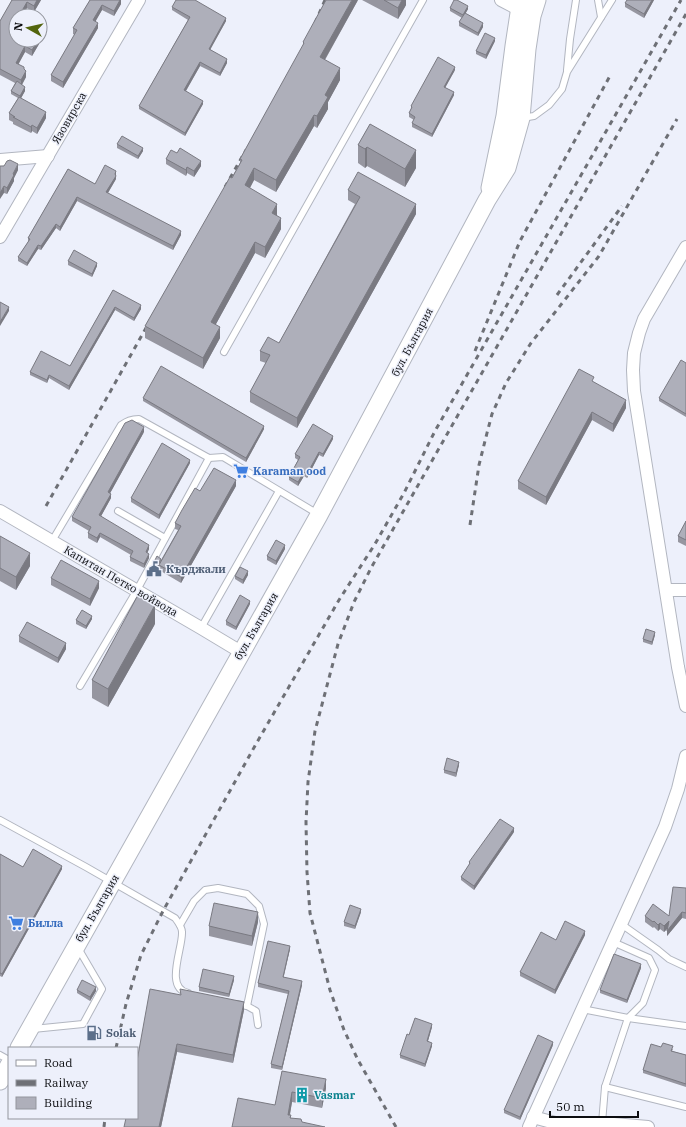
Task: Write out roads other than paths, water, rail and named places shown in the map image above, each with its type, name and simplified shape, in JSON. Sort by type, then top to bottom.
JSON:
[{"type":"street","name":"Язовирска","points":[[0,237],[139,0]]},
{"type":"street","points":[[501,0],[528,6]]},
{"type":"street","name":"бул. България","points":[[19,1047],[319,515],[488,200],[507,168],[521,118],[527,49],[528,6]]},
{"type":"street","name":"бул. България","points":[[488,200],[528,6]]},
{"type":"street","points":[[0,160],[48,156]]},
{"type":"street","points":[[686,247],[644,319],[634,353],[632,370],[634,391],[666,590],[682,666],[686,706]]},
{"type":"street","name":"Капитан Петко войвода","points":[[0,511],[241,652]]},
{"type":"street","points":[[666,590],[686,590]]},
{"type":"street","points":[[648,1127],[602,1123],[559,1124],[531,1122],[665,827],[678,789],[686,756]]},
{"type":"street","points":[[0,1080],[8,1067]]},
{"type":"lane","points":[[224,352],[423,0]]},
{"type":"lane","points":[[521,118],[534,116],[548,105],[562,89],[567,72],[576,0]]},
{"type":"lane","points":[[598,0],[601,17]]},
{"type":"lane","points":[[567,72],[612,0]]},
{"type":"lane","points":[[52,541],[121,425],[126,421],[134,419],[139,419],[209,458],[223,456],[319,515]]},
{"type":"lane","points":[[80,686],[137,590],[209,458]]},
{"type":"lane","points":[[201,628],[279,491]]},
{"type":"lane","points":[[118,511],[165,538]]},
{"type":"lane","points":[[0,820],[175,918],[180,924],[182,932],[176,970],[176,983],[184,992],[192,994]]},
{"type":"lane","points":[[180,924],[194,901],[205,890],[218,888],[247,894],[259,906],[264,924],[247,1006]]},
{"type":"lane","points":[[621,924],[669,959],[686,967]]},
{"type":"lane","points":[[602,1123],[605,1086],[628,1018],[644,1003],[656,970],[649,958],[613,942]]},
{"type":"lane","points":[[30,1029],[83,1024],[102,989],[76,945]]},
{"type":"lane","points":[[231,1002],[247,1006],[256,1011],[258,1025]]},
{"type":"lane","points":[[582,1009],[628,1018],[686,1026]]},
{"type":"lane","points":[[605,1086],[686,1108]]},
{"type":"railway","points":[[315,23],[325,0]]},
{"type":"railway","points":[[116,1047],[126,1004],[141,955],[163,911],[256,744],[339,600],[375,544],[404,493],[435,431],[681,0]]},
{"type":"railway","points":[[396,1127],[358,1060],[344,1030],[330,990],[310,913],[306,822],[308,782],[315,731],[338,644],[354,602],[371,568],[686,14]]},
{"type":"railway","points":[[475,351],[520,241],[611,74]]},
{"type":"railway","points":[[470,525],[479,465],[487,433],[492,414],[506,383],[531,343],[599,256],[677,119]]},
{"type":"railway","points":[[225,187],[246,150]]},
{"type":"railway","points":[[557,295],[622,206]]},
{"type":"railway","points":[[46,506],[151,319]]},
{"type":"railway","points":[[104,1127],[105,1119]]},
{"type":"place","name":"Karaman ood","points":[[241,471]]},
{"type":"place","name":"Кърджали","points":[[154,569]]},
{"type":"place","name":"Билла","points":[[16,923]]},
{"type":"place","name":"Solak","points":[[94,1033]]},
{"type":"place","name":"Vasmar","points":[[302,1095]]}]
